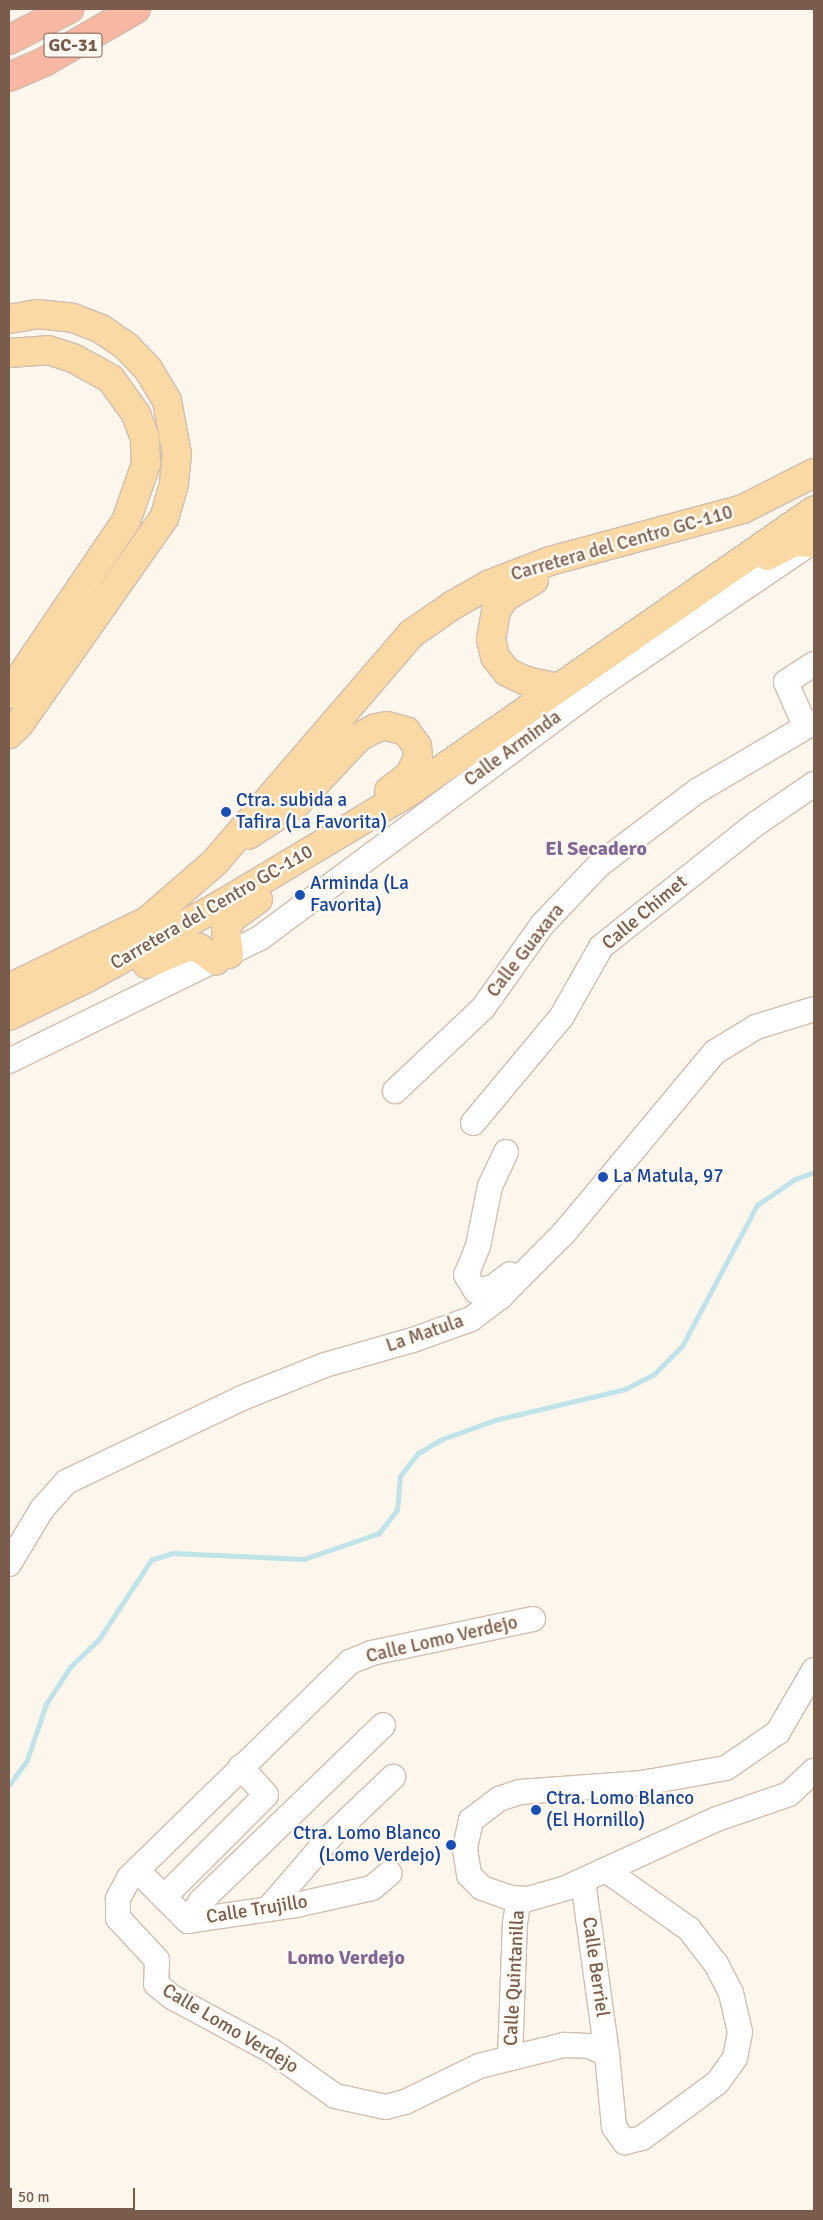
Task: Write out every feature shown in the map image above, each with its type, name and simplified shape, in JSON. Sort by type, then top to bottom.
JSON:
[{"type":"highway","name":"GC-31","points":[[9,40],[69,9]]},
{"type":"highway","name":"GC-31","points":[[9,77],[44,62],[136,9]]},
{"type":"main road","points":[[9,319],[37,314],[73,318],[101,329],[126,346],[148,369],[167,401],[177,454],[174,484],[164,518],[20,723],[9,734]]},
{"type":"main road","points":[[9,353],[48,350],[73,358],[111,379],[136,414],[145,439],[146,464],[126,521],[9,694]]},
{"type":"main road","name":"Carretera del Centro GC-110","points":[[9,988],[147,921],[221,855],[412,634],[490,584],[550,561],[743,509],[814,473]]},
{"type":"main road","points":[[609,654],[814,511]]},
{"type":"main road","points":[[609,654],[723,587],[777,549],[814,534]]},
{"type":"main road","points":[[558,688],[526,681],[507,672],[495,657],[491,639],[494,618],[504,598],[527,583],[601,548]]},
{"type":"main road","name":"Carretera del Centro GC-110","points":[[9,1016],[88,978],[299,858],[408,792],[609,654]]},
{"type":"main road","points":[[88,978],[125,973],[187,947],[199,948],[223,958],[226,929],[232,918],[257,900],[299,858],[410,775],[418,757],[417,746],[406,731],[387,726],[376,728],[359,738],[297,803],[221,855]]},
{"type":"street","name":"Calle Arminda","points":[[9,1061],[223,958],[260,938],[313,902],[518,745],[814,534]]},
{"type":"street","points":[[809,724],[786,682],[814,664]]},
{"type":"street","name":"Calle Guaxara","points":[[396,1091],[483,1008],[542,925],[599,865],[697,791],[809,724]]},
{"type":"street","name":"Calle Chimet","points":[[473,1123],[562,1016],[601,948],[757,823],[814,784]]},
{"type":"street","name":"La Matula","points":[[9,1564],[42,1509],[66,1482],[242,1398],[325,1365],[414,1340],[470,1319],[502,1296],[564,1233],[715,1052],[756,1026],[814,1010]]},
{"type":"street","points":[[506,1152],[490,1186],[478,1246],[466,1275],[476,1291],[493,1287],[564,1233]]},
{"type":"street","name":"Calle Lomo Verdejo","points":[[534,1619],[372,1653],[350,1662],[137,1870],[118,1899],[118,1918],[157,1960],[156,1984],[172,1998],[272,2051],[335,2096],[386,2107],[405,2102],[479,2066],[564,2045],[589,2046],[607,2054]]},
{"type":"street","points":[[814,1670],[778,1732],[726,1768],[643,1782],[520,1792],[500,1799],[471,1820],[465,1849],[469,1875],[482,1888],[496,1894],[528,1899],[583,1881],[717,1819],[789,1794],[814,1771]]},
{"type":"street","points":[[188,1921],[201,1902],[384,1725]]},
{"type":"street","points":[[164,1897],[266,1795],[241,1767]]},
{"type":"street","points":[[268,1909],[330,1836],[393,1777]]},
{"type":"street","name":"Calle Trujillo","points":[[137,1870],[188,1921],[268,1909],[372,1888],[390,1873]]},
{"type":"street","points":[[607,1871],[689,1930],[716,1964],[731,1993],[740,2032],[735,2058],[717,2083],[642,2138],[625,2142],[614,2127],[607,2054]]},
{"type":"street","name":"Calle Berriel","points":[[583,1881],[607,2054]]},
{"type":"street","name":"Calle Quintanilla","points":[[510,2058],[515,1923],[519,1899]]},
{"type":"waterway","points":[[9,1785],[27,1760],[46,1704],[70,1667],[99,1639],[151,1560],[172,1553],[304,1559],[379,1533],[397,1510],[400,1476],[418,1453],[442,1439],[495,1420],[625,1389],[654,1374],[682,1346],[757,1205],[795,1179],[814,1172]]},
{"type":"place","name":"Ctra. subida a Tafira (La Favorita)","points":[[226,812]]},
{"type":"place","name":"Arminda (La Favorita)","points":[[300,895]]},
{"type":"place","name":"La Matula, 97","points":[[603,1177]]},
{"type":"place","name":"Ctra. Lomo Blanco (El Hornillo)","points":[[536,1810]]},
{"type":"place","name":"Ctra. Lomo Blanco (Lomo Verdejo)","points":[[451,1845]]},
{"type":"district","name":"El Secadero","points":[[596,848]]},
{"type":"district","name":"Lomo Verdejo","points":[[346,1957]]}]
